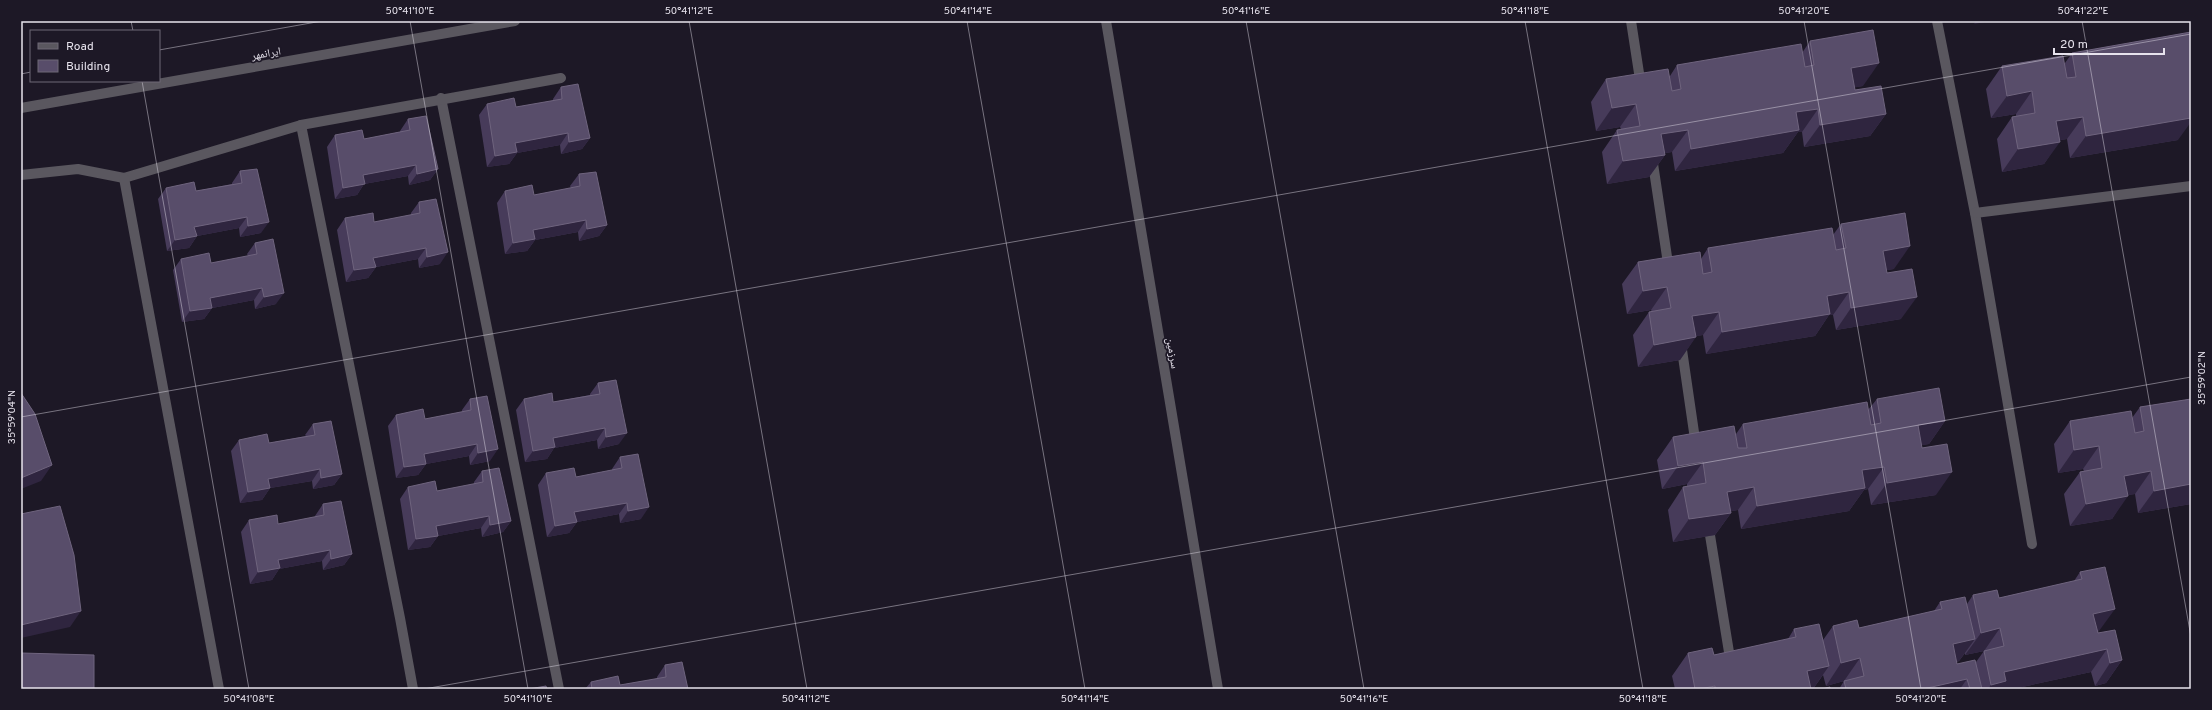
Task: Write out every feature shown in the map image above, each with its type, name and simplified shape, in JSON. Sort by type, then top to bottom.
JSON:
[{"type":"street","name":"ایرانمهر","points":[[21,108],[515,21]]},
{"type":"street","name":"سرزمین","points":[[1106,21],[1218,689]]},
{"type":"street","points":[[1631,21],[1643,100]]},
{"type":"street","points":[[1937,21],[1975,213],[2032,544]]},
{"type":"street","points":[[21,175],[78,169],[124,178],[301,125],[441,98],[561,78]]},
{"type":"street","points":[[441,98],[559,689]]},
{"type":"street","points":[[301,125],[400,618],[412,689]]},
{"type":"street","points":[[1650,147],[1671,282]]},
{"type":"street","points":[[124,178],[219,689]]},
{"type":"street","points":[[1975,213],[2191,186]]},
{"type":"street","points":[[1678,329],[1698,455]]},
{"type":"street","points":[[1706,510],[1735,689]]},
{"type":"building","points":[[1873,30],[1879,63],[1851,68],[1855,90],[1881,86],[1886,114],[1820,125],[1818,109],[1796,112],[1799,130],[1691,149],[1688,130],[1661,134],[1665,155],[1623,161],[1617,130],[1640,126],[1636,104],[1612,108],[1606,79],[1668,69],[1672,91],[1681,89],[1677,65],[1801,44],[1805,67],[1814,65],[1810,41]]},
{"type":"building","points":[[2191,32],[2191,118],[2086,136],[2083,117],[2056,121],[2060,142],[2018,149],[2012,117],[2035,113],[2032,91],[2007,96],[2002,66],[2063,56],[2067,78],[2076,77],[2072,53]]},
{"type":"building","points":[[578,84],[590,138],[569,142],[568,133],[515,143],[517,152],[495,156],[487,104],[514,98],[516,107],[562,99],[561,87]]},
{"type":"building","points":[[426,116],[438,169],[417,174],[416,165],[363,175],[365,184],[343,188],[335,135],[362,130],[364,139],[410,130],[408,119]]},
{"type":"building","points":[[257,169],[269,222],[248,226],[247,217],[194,227],[197,236],[175,240],[166,188],[194,182],[196,191],[242,183],[240,171]]},
{"type":"building","points":[[596,172],[607,225],[587,229],[586,220],[533,230],[535,239],[513,243],[505,191],[532,185],[534,195],[580,186],[579,174]]},
{"type":"building","points":[[436,199],[448,252],[427,257],[426,248],[373,258],[376,267],[354,270],[345,218],[373,213],[374,222],[420,213],[419,202]]},
{"type":"building","points":[[1905,213],[1910,246],[1883,251],[1887,273],[1912,269],[1917,297],[1851,308],[1849,292],[1827,296],[1830,314],[1722,332],[1719,312],[1692,316],[1696,337],[1654,345],[1649,312],[1671,308],[1667,287],[1643,291],[1638,262],[1700,252],[1703,274],[1712,272],[1708,248],[1832,228],[1836,250],[1846,248],[1841,224]]},
{"type":"building","points":[[273,239],[284,293],[264,297],[262,288],[210,298],[212,308],[190,311],[181,259],[209,253],[211,263],[257,254],[255,243]]},
{"type":"building","points":[[616,380],[627,433],[606,437],[605,428],[553,438],[555,447],[533,451],[524,399],[552,393],[553,402],[600,394],[598,383]]},
{"type":"building","points":[[1939,388],[1945,421],[1918,425],[1922,448],[1947,444],[1952,472],[1887,483],[1884,467],[1862,470],[1865,488],[1757,506],[1754,487],[1727,492],[1731,513],[1689,519],[1683,487],[1706,483],[1703,462],[1678,466],[1673,437],[1734,426],[1738,448],[1747,448],[1743,424],[1867,402],[1871,425],[1881,423],[1877,399]]},
{"type":"building","points":[[21,393],[35,414],[52,465],[21,478]]},
{"type":"building","points":[[487,396],[498,449],[478,453],[477,444],[424,454],[426,464],[404,467],[396,415],[423,409],[425,419],[471,410],[470,399]]},
{"type":"building","points":[[2191,399],[2191,484],[2154,491],[2151,471],[2124,476],[2128,496],[2086,504],[2080,472],[2102,468],[2099,446],[2074,450],[2070,421],[2131,411],[2135,433],[2144,431],[2140,407]]},
{"type":"building","points":[[331,421],[342,474],[321,478],[320,469],[268,479],[270,488],[248,492],[239,440],[267,434],[269,443],[315,435],[313,424]]},
{"type":"building","points":[[638,454],[649,507],[628,511],[627,503],[574,512],[577,522],[555,526],[546,473],[574,468],[576,477],[622,468],[620,457]]},
{"type":"building","points":[[499,468],[511,521],[490,525],[489,516],[436,526],[438,536],[416,539],[408,487],[435,481],[437,491],[483,482],[482,471]]},
{"type":"building","points":[[341,501],[352,554],[331,559],[330,550],[278,560],[280,568],[258,572],[249,520],[277,515],[278,524],[324,515],[323,504]]},
{"type":"building","points":[[60,506],[74,555],[81,611],[21,625],[21,514]]},
{"type":"building","points":[[2105,567],[2115,609],[2093,614],[2098,633],[2115,630],[2122,660],[2110,663],[2107,649],[2004,672],[2006,681],[1991,685],[1984,651],[2004,646],[2000,628],[1981,633],[1973,595],[1997,590],[1999,598],[2082,579],[2080,572]]},
{"type":"building","points":[[1965,597],[1975,639],[1953,644],[1957,664],[1975,660],[1982,689],[1970,689],[1967,679],[1923,689],[1846,689],[1844,681],[1864,676],[1860,658],[1841,663],[1833,626],[1857,620],[1859,628],[1942,609],[1940,602]]},
{"type":"building","points":[[1819,624],[1829,666],[1807,671],[1811,689],[1715,689],[1715,686],[1695,689],[1688,653],[1712,648],[1714,655],[1796,637],[1794,629]]},
{"type":"building","points":[[21,653],[94,655],[94,689],[21,689]]},
{"type":"building","points":[[682,662],[688,689],[592,689],[591,682],[618,676],[620,685],[666,677],[665,665]]},
{"type":"building","points":[[546,686],[547,689],[529,689]]}]
